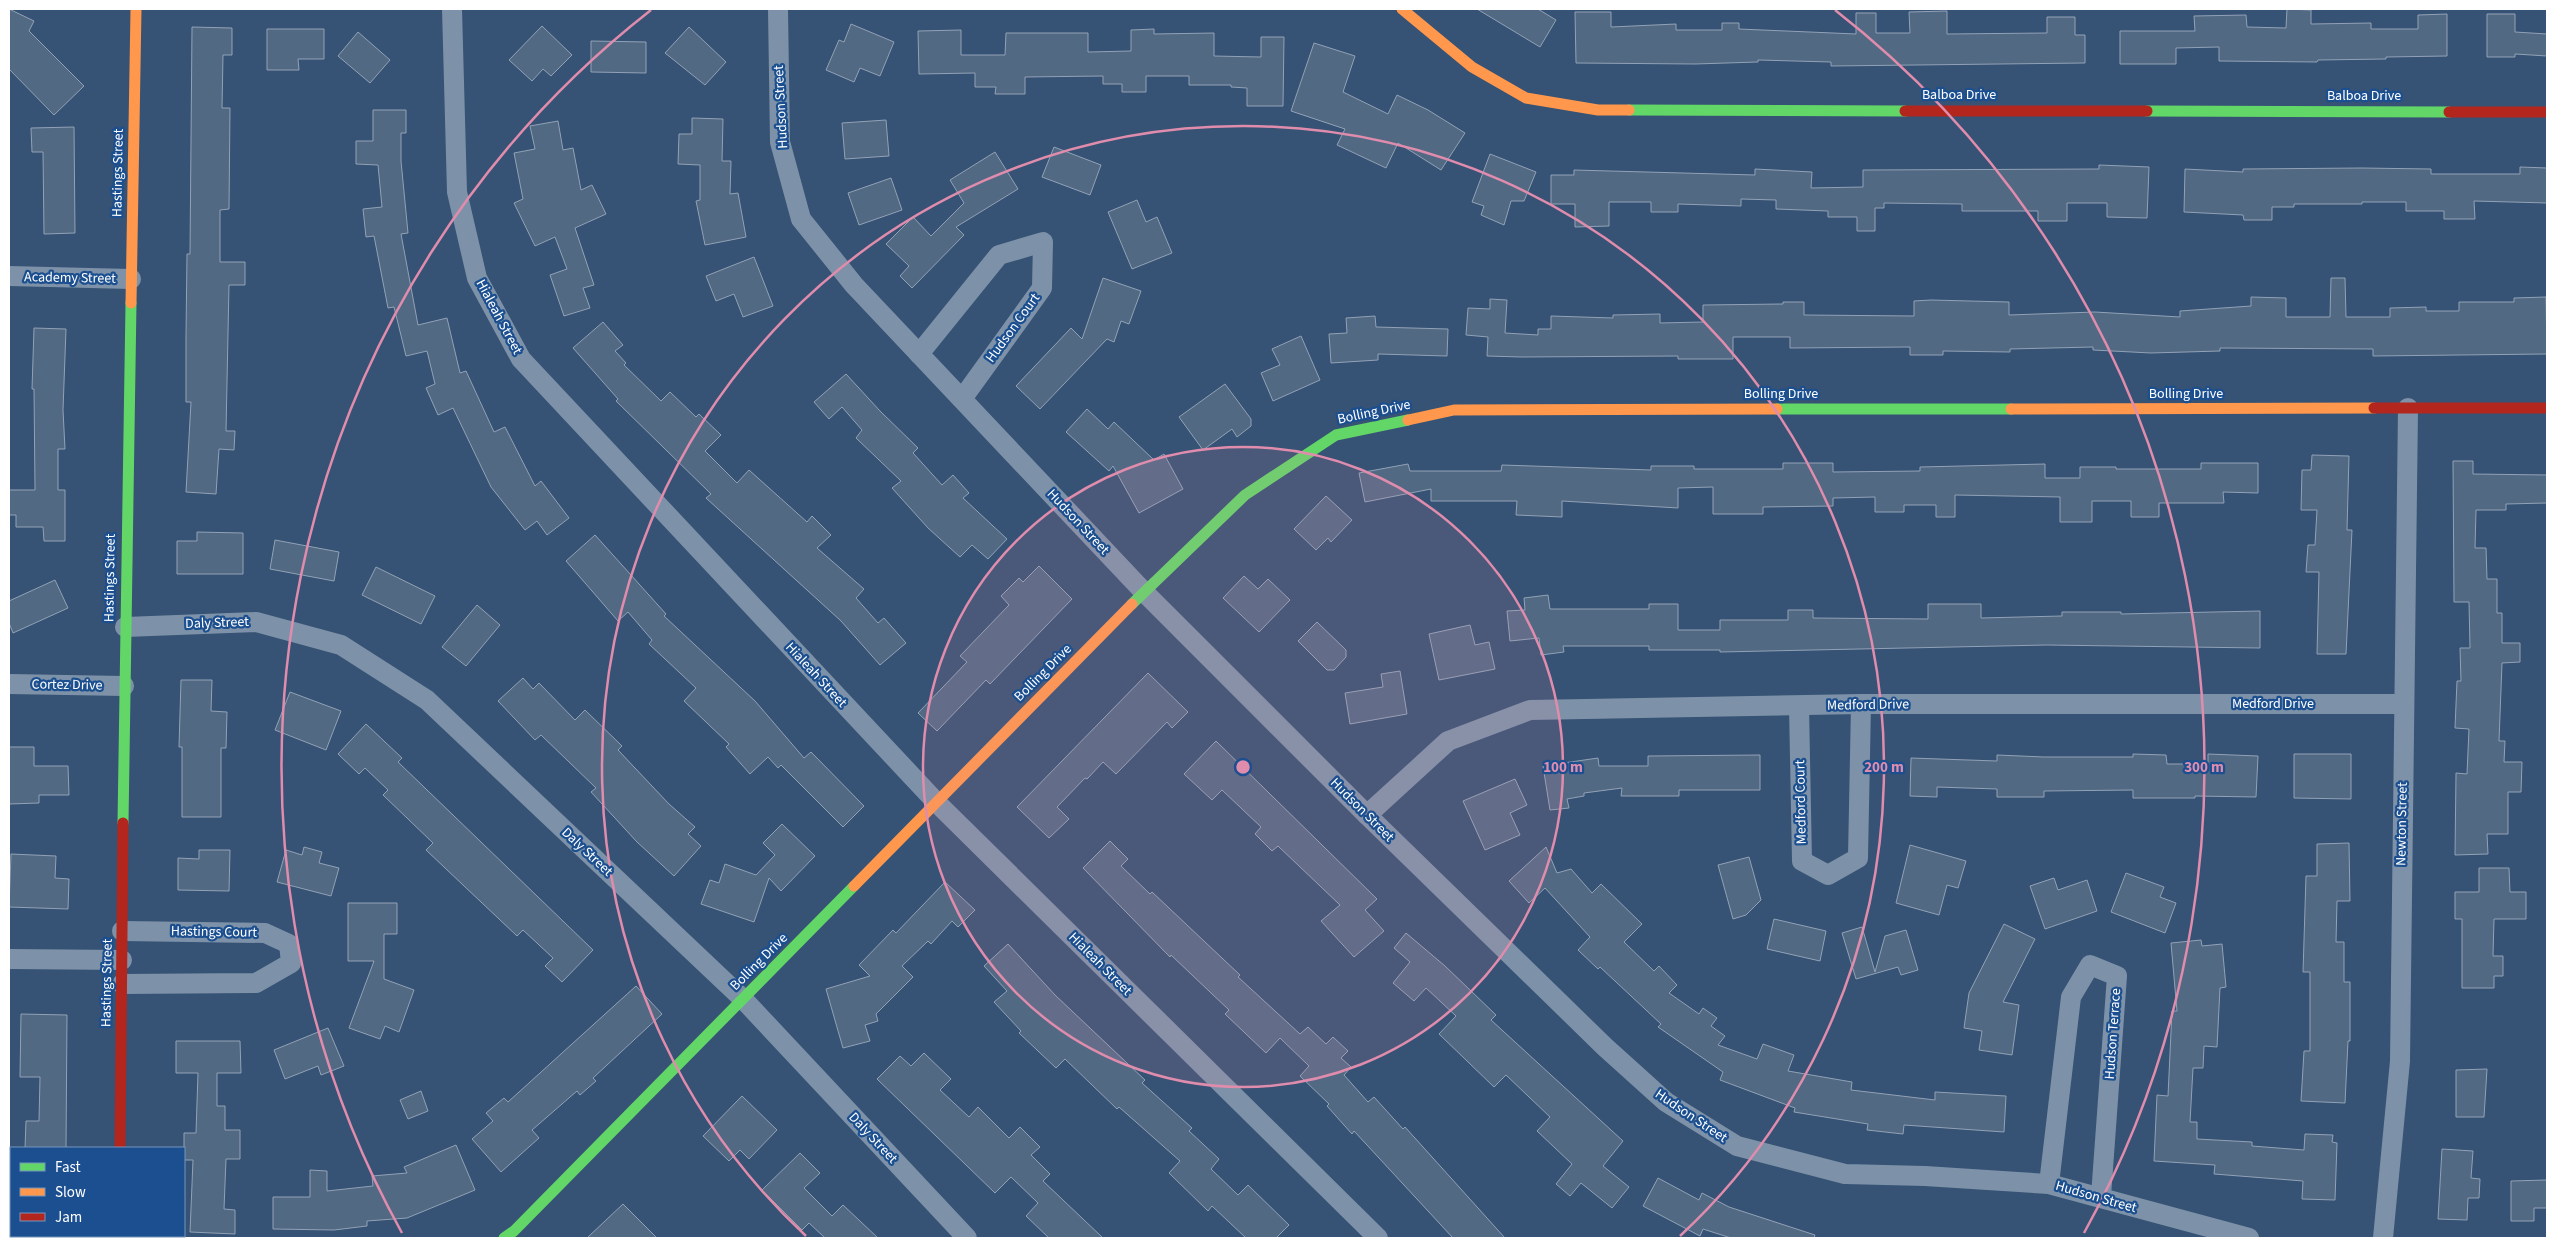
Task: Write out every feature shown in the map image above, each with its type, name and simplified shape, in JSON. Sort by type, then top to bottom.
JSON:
[{"type":"street","name":"Hastings Street","points":[[120,1147],[124,627],[136,9]]},
{"type":"street","name":"Hialeah Street","points":[[452,9],[457,192],[477,278],[521,359],[937,803],[1378,1238]]},
{"type":"street","name":"Hudson Street","points":[[778,9],[780,142],[801,219],[854,285],[1144,592],[1367,815],[1604,1047],[1666,1102],[1737,1146],[1845,1174],[1925,1176],[2049,1184],[2101,1196],[2148,1212],[2250,1238]]},
{"type":"street","name":"Balboa Drive","points":[[1402,9],[1420,15],[1472,67],[1526,98],[1598,110],[2547,112]]},
{"type":"street","name":"Hudson Court","points":[[919,354],[1000,255],[1043,242],[1042,288],[962,399]]},
{"type":"street","name":"Academy Street","points":[[9,276],[131,279]]},
{"type":"street","name":"Newton Street","points":[[2383,1238],[2400,1061],[2408,408]]},
{"type":"street","name":"Bolling Drive","points":[[513,1236],[1144,592],[1246,495],[1336,435],[1454,410],[2547,408]]},
{"type":"street","name":"Daly Street","points":[[124,627],[256,622],[342,645],[427,700],[744,999],[967,1238]]},
{"type":"street","name":"Cortez Drive","points":[[9,684],[124,686]]},
{"type":"street","name":"Medford Drive","points":[[1367,815],[1448,741],[1530,710],[1861,704],[2404,704]]},
{"type":"street","name":"Medford Court","points":[[1799,706],[1802,861],[1828,875],[1858,858],[1861,704]]},
{"type":"street","name":"Hastings Court","points":[[122,931],[265,933],[289,944],[291,963],[256,983],[122,984]]},
{"type":"street","points":[[9,959],[122,960]]},
{"type":"street","name":"Hudson Terrace","points":[[2049,1184],[2071,997],[2090,965],[2117,976],[2101,1196]]},
{"type":"building","points":[[9,9],[34,21],[29,31],[84,86],[54,115],[9,69]]},
{"type":"building","points":[[1477,9],[1538,9],[1556,20],[1540,47]]},
{"type":"building","points":[[2287,9],[2311,10],[2311,24],[2371,23],[2371,29],[2418,29],[2418,15],[2447,14],[2447,56],[2318,60],[2317,62],[2219,61],[2219,47],[2176,48],[2176,64],[2120,64],[2120,31],[2195,31],[2194,16],[2246,15],[2247,27],[2286,28]]},
{"type":"building","points":[[1947,11],[1947,34],[2047,33],[2047,17],[2075,17],[2075,35],[2085,35],[2085,63],[1831,66],[1831,62],[1758,60],[1758,62],[1695,64],[1576,63],[1575,12],[1611,12],[1611,27],[1676,24],[1676,30],[1722,30],[1722,23],[1739,23],[1739,29],[1856,34],[1856,13],[1876,13],[1876,33],[1910,33],[1909,12]]},
{"type":"building","points":[[2487,14],[2515,14],[2515,32],[2547,34],[2547,56],[2515,54],[2515,57],[2487,57]]},
{"type":"building","points":[[851,24],[894,42],[880,76],[860,68],[854,82],[826,70],[839,40],[844,42]]},
{"type":"building","points":[[542,26],[572,55],[551,76],[543,69],[532,81],[509,60]]},
{"type":"building","points":[[192,27],[232,28],[232,55],[223,55],[222,108],[230,108],[229,209],[220,210],[220,262],[245,262],[245,285],[229,285],[226,431],[235,431],[234,450],[219,449],[216,494],[186,492],[191,402],[186,402],[186,336],[187,254],[190,254]]},
{"type":"building","points":[[689,27],[726,62],[705,85],[665,53]]},
{"type":"building","points":[[267,29],[324,29],[324,59],[298,59],[299,70],[267,70]]},
{"type":"building","points":[[1154,29],[1154,34],[1214,33],[1214,56],[1261,57],[1261,37],[1284,37],[1283,106],[1247,106],[1247,88],[1231,87],[1231,85],[1189,85],[1189,76],[1146,76],[1146,92],[1122,92],[1122,84],[1103,84],[1103,76],[1025,77],[1025,94],[995,94],[996,87],[975,87],[975,73],[919,74],[918,31],[961,30],[961,55],[1005,55],[1006,33],[1088,33],[1088,52],[1131,51],[1131,30]]},
{"type":"building","points":[[358,32],[390,60],[370,83],[338,56]]},
{"type":"building","points":[[591,41],[646,42],[646,73],[591,72]]},
{"type":"building","points":[[1314,43],[1355,56],[1343,92],[1388,114],[1397,95],[1428,110],[1465,133],[1441,170],[1398,143],[1386,168],[1337,145],[1345,129],[1291,111]]},
{"type":"building","points":[[373,110],[406,110],[406,133],[401,133],[401,161],[408,233],[401,234],[418,325],[447,318],[460,373],[466,371],[494,432],[505,427],[535,486],[541,481],[569,518],[547,535],[537,521],[525,530],[491,487],[453,408],[438,415],[426,388],[435,384],[427,351],[406,356],[394,307],[388,308],[374,236],[366,237],[363,209],[382,207],[378,165],[356,164],[356,141],[373,141]]},
{"type":"building","points":[[692,118],[723,119],[722,161],[731,161],[730,194],[738,193],[746,237],[705,245],[696,201],[700,200],[700,165],[678,164],[679,134],[692,134]]},
{"type":"building","points":[[886,120],[889,156],[845,159],[842,123]]},
{"type":"building","points":[[558,121],[563,150],[573,148],[581,190],[592,185],[606,214],[575,228],[594,285],[583,288],[590,308],[564,316],[550,275],[567,269],[555,237],[535,246],[514,203],[523,199],[514,153],[535,149],[530,126]]},
{"type":"building","points":[[74,127],[75,233],[44,234],[43,152],[32,152],[31,128]]},
{"type":"building","points":[[1054,147],[1101,165],[1090,195],[1042,177]]},
{"type":"building","points":[[995,152],[1018,189],[956,227],[964,235],[912,288],[900,276],[909,266],[886,244],[913,217],[931,236],[964,203],[950,180]]},
{"type":"building","points":[[1490,154],[1536,172],[1524,201],[1511,201],[1504,225],[1481,215],[1484,206],[1472,202]]},
{"type":"building","points":[[2099,165],[2149,167],[2147,218],[2107,217],[2107,203],[2067,203],[2067,221],[2038,221],[2038,211],[1962,211],[1962,204],[1884,203],[1884,208],[1875,208],[1875,231],[1857,231],[1857,217],[1828,217],[1828,211],[1776,209],[1776,200],[1741,199],[1741,206],[1678,204],[1678,212],[1651,212],[1651,202],[1609,202],[1609,226],[1575,227],[1575,204],[1551,204],[1551,175],[1574,175],[1574,170],[1755,175],[1755,169],[1812,172],[1811,188],[1863,187],[1863,170],[2099,169]]},
{"type":"building","points":[[2520,167],[2547,168],[2547,203],[2474,201],[2475,219],[2444,219],[2444,211],[2406,211],[2406,202],[2294,204],[2294,207],[2272,207],[2272,220],[2244,220],[2243,215],[2184,212],[2185,169],[2243,172],[2243,169],[2431,169],[2431,174],[2520,174]]},
{"type":"building","points":[[891,178],[902,210],[859,225],[848,193]]},
{"type":"building","points":[[1137,200],[1146,222],[1157,217],[1172,253],[1132,269],[1108,212]]},
{"type":"building","points":[[754,257],[773,306],[743,317],[734,294],[716,301],[706,276]]},
{"type":"building","points":[[1103,278],[1141,291],[1129,324],[1121,321],[1114,342],[1107,339],[1040,409],[1016,386],[1071,328],[1082,339]]},
{"type":"building","points":[[2331,278],[2345,278],[2346,317],[2390,317],[2390,308],[2426,307],[2426,311],[2459,311],[2459,302],[2514,302],[2514,298],[2546,297],[2547,354],[2373,356],[2373,349],[2220,348],[2220,351],[2151,353],[2093,350],[2093,347],[2010,349],[2010,352],[1943,351],[1943,355],[1910,355],[1910,347],[1790,348],[1790,337],[1733,337],[1733,359],[1678,359],[1678,356],[1521,357],[1487,356],[1488,337],[1466,335],[1468,308],[1490,309],[1490,299],[1507,300],[1505,333],[1538,335],[1538,329],[1551,329],[1551,316],[1613,318],[1613,315],[1660,314],[1660,323],[1703,322],[1703,305],[1783,304],[1783,302],[1804,302],[1804,315],[1914,316],[1914,301],[1931,300],[2009,302],[2009,315],[2095,312],[2180,317],[2180,311],[2251,306],[2251,297],[2286,298],[2286,317],[2330,317]]},
{"type":"building","points":[[1375,316],[1376,327],[1448,329],[1447,356],[1378,354],[1378,360],[1331,363],[1329,334],[1347,333],[1346,318]]},
{"type":"building","points":[[603,322],[623,345],[615,351],[626,363],[624,365],[661,401],[670,392],[696,417],[699,414],[721,435],[705,451],[737,483],[749,470],[807,522],[812,516],[831,535],[817,548],[864,589],[856,598],[878,623],[884,618],[906,643],[880,665],[841,621],[706,498],[711,494],[616,401],[618,399],[573,348]]},
{"type":"building","points":[[34,328],[66,329],[63,410],[65,449],[58,449],[58,490],[65,490],[65,541],[44,541],[43,527],[16,527],[16,515],[9,515],[9,490],[35,490],[34,389],[32,389]]},
{"type":"building","points":[[1301,336],[1320,380],[1273,401],[1261,373],[1280,365],[1272,349]]},
{"type":"building","points":[[846,374],[918,448],[913,453],[942,485],[953,475],[969,493],[963,498],[1007,539],[988,559],[972,545],[960,557],[928,528],[892,488],[901,481],[856,438],[862,430],[842,407],[829,419],[814,402]]},
{"type":"building","points":[[1225,384],[1251,419],[1251,426],[1237,437],[1232,429],[1203,450],[1179,417]]},
{"type":"building","points":[[1087,409],[1108,429],[1114,422],[1154,460],[1164,454],[1183,489],[1139,513],[1113,466],[1109,471],[1066,432]]},
{"type":"building","points":[[2312,455],[2349,456],[2347,530],[2352,530],[2346,654],[2317,654],[2319,572],[2306,572],[2308,545],[2315,545],[2317,510],[2301,510],[2302,470],[2311,470]]},
{"type":"building","points":[[2453,461],[2473,461],[2473,474],[2547,475],[2547,503],[2506,504],[2506,510],[2476,510],[2475,548],[2486,548],[2487,579],[2497,579],[2497,613],[2502,613],[2502,643],[2520,643],[2520,662],[2502,663],[2499,741],[2505,741],[2504,762],[2522,762],[2521,792],[2508,792],[2508,834],[2487,834],[2488,854],[2455,855],[2456,773],[2467,774],[2469,729],[2455,728],[2457,681],[2461,681],[2460,648],[2470,648],[2469,602],[2454,602]]},
{"type":"building","points":[[1783,463],[1833,463],[1833,472],[1920,471],[1920,467],[2045,464],[2045,478],[2080,478],[2080,467],[2201,469],[2201,463],[2258,463],[2258,493],[2223,492],[2224,503],[2159,503],[2159,517],[2131,517],[2131,501],[2092,501],[2092,522],[2060,522],[2060,497],[1955,495],[1955,517],[1936,517],[1936,505],[1904,505],[1904,512],[1875,512],[1875,497],[1833,498],[1833,506],[1763,507],[1763,514],[1713,514],[1713,487],[1678,488],[1678,508],[1562,501],[1562,517],[1516,515],[1517,501],[1431,501],[1431,489],[1365,502],[1359,473],[1408,464],[1410,471],[1501,471],[1502,465],[1651,470],[1651,466],[1694,466],[1694,469],[1783,469]]},
{"type":"building","points":[[1326,496],[1352,520],[1331,542],[1328,538],[1316,550],[1294,529]]},
{"type":"building","points":[[197,532],[243,533],[243,574],[177,574],[177,541],[197,541]]},
{"type":"building","points":[[595,535],[666,614],[664,616],[755,701],[804,758],[811,752],[864,806],[843,827],[781,765],[778,768],[768,757],[750,774],[726,747],[729,744],[684,701],[696,688],[649,644],[652,640],[628,612],[618,621],[566,561]]},
{"type":"building","points":[[275,540],[339,552],[334,581],[270,569]]},
{"type":"building","points":[[1039,566],[1072,599],[990,684],[986,680],[937,731],[918,713],[967,662],[960,656],[1009,605],[1001,596],[1019,578],[1023,582]]},
{"type":"building","points":[[376,567],[435,596],[421,624],[362,595]]},
{"type":"building","points":[[1244,576],[1258,589],[1268,579],[1290,600],[1259,632],[1223,598]]},
{"type":"building","points":[[55,580],[68,608],[13,633],[9,623],[9,601]]},
{"type":"building","points":[[1548,595],[1550,609],[1649,609],[1649,604],[1678,604],[1678,630],[1720,630],[1720,620],[1788,620],[1788,610],[1813,610],[1813,618],[1928,619],[1928,604],[1981,604],[1981,618],[2062,616],[2062,612],[2121,612],[2121,614],[2260,611],[2260,648],[2047,645],[1720,652],[1720,650],[1649,650],[1649,646],[1563,646],[1564,652],[1541,655],[1539,638],[1510,641],[1507,611],[1525,610],[1524,598]]},
{"type":"building","points":[[477,605],[500,625],[466,666],[442,647]]},
{"type":"building","points":[[1317,622],[1346,650],[1346,657],[1334,670],[1327,670],[1298,641]]},
{"type":"building","points":[[1470,625],[1475,645],[1489,642],[1495,669],[1439,680],[1429,634]]},
{"type":"building","points":[[1400,671],[1407,714],[1350,724],[1345,693],[1383,687],[1381,674]]},
{"type":"building","points":[[1148,673],[1188,712],[1172,728],[1167,722],[1116,774],[1103,762],[1087,779],[1085,778],[1057,807],[1069,819],[1049,838],[1017,807]]},
{"type":"building","points":[[523,678],[533,689],[539,683],[575,720],[585,710],[622,746],[618,750],[669,804],[695,827],[688,834],[701,846],[674,876],[637,842],[591,792],[596,788],[541,735],[535,740],[498,701]]},
{"type":"building","points":[[181,680],[212,680],[211,711],[227,712],[226,748],[221,748],[221,817],[182,817],[182,747],[179,747]]},
{"type":"building","points":[[290,692],[341,711],[326,750],[275,730]]},
{"type":"building","points":[[366,724],[402,758],[398,762],[593,950],[562,982],[545,966],[553,958],[523,930],[517,936],[426,850],[433,843],[383,795],[388,790],[365,768],[359,774],[338,754]]},
{"type":"building","points":[[1216,741],[1377,899],[1365,910],[1384,931],[1354,957],[1321,921],[1340,905],[1278,846],[1272,851],[1255,834],[1261,827],[1222,790],[1212,800],[1184,774]]},
{"type":"building","points":[[9,747],[34,747],[34,766],[68,766],[69,795],[39,795],[39,803],[9,804]]},
{"type":"building","points":[[2133,754],[2166,755],[2167,764],[2208,764],[2208,754],[2258,756],[2256,797],[2133,798],[2133,790],[2044,791],[2044,797],[1997,797],[1997,789],[1937,787],[1937,797],[1910,796],[1911,758],[1997,761],[1997,755],[2133,757]]},
{"type":"building","points":[[2294,754],[2351,754],[2351,799],[2294,798]]},
{"type":"building","points":[[1760,755],[1760,790],[1679,790],[1679,796],[1621,796],[1622,788],[1584,793],[1584,796],[1567,799],[1569,808],[1550,810],[1543,766],[1598,758],[1599,766],[1648,766],[1648,756]]},
{"type":"building","points":[[1515,779],[1527,805],[1510,813],[1520,835],[1485,850],[1463,801]]},
{"type":"building","points":[[782,824],[815,856],[781,891],[769,878],[754,922],[701,904],[710,880],[719,883],[725,864],[756,875],[775,855],[763,843]]},
{"type":"building","points":[[1110,841],[1128,859],[1121,866],[1150,894],[1152,892],[1240,975],[1238,977],[1300,1034],[1308,1027],[1326,1044],[1333,1037],[1348,1051],[1341,1058],[1351,1067],[1344,1075],[1368,1102],[1374,1097],[1403,1129],[1405,1127],[1505,1238],[1453,1238],[1354,1131],[1352,1134],[1327,1106],[1329,1104],[1300,1076],[1309,1066],[1280,1038],[1266,1053],[1225,1014],[1229,1010],[1171,955],[1170,957],[1083,868]]},
{"type":"building","points":[[2349,843],[2350,901],[2337,901],[2336,942],[2344,942],[2344,982],[2350,982],[2350,1041],[2348,1041],[2345,1103],[2301,1101],[2304,1051],[2310,1051],[2310,972],[2303,972],[2306,876],[2317,876],[2317,844]]},
{"type":"building","points":[[1910,845],[1966,861],[1958,888],[1947,885],[1939,915],[1896,903]]},
{"type":"building","points":[[304,847],[322,852],[319,863],[339,868],[331,896],[277,882],[286,850],[302,855]]},
{"type":"building","points":[[1546,847],[1557,873],[1571,869],[1592,893],[1601,884],[1642,924],[1624,942],[1654,971],[1659,966],[1677,985],[1669,993],[1699,1014],[1703,1008],[1717,1018],[1711,1026],[1725,1036],[1718,1045],[1757,1059],[1763,1044],[1794,1055],[1788,1071],[1852,1082],[1851,1090],[1935,1100],[1935,1092],[2006,1096],[2004,1132],[1904,1125],[1903,1134],[1867,1130],[1868,1124],[1794,1112],[1795,1108],[1720,1080],[1723,1072],[1658,1027],[1661,1024],[1600,967],[1598,969],[1578,950],[1590,937],[1545,888],[1529,903],[1509,881]]},
{"type":"building","points":[[199,850],[230,850],[229,891],[178,890],[178,858],[199,859]]},
{"type":"building","points":[[11,854],[56,856],[55,878],[69,879],[68,909],[9,907]]},
{"type":"building","points":[[1749,857],[1761,900],[1746,915],[1733,919],[1718,865]]},
{"type":"building","points":[[2479,868],[2509,868],[2510,892],[2526,892],[2526,919],[2494,919],[2493,956],[2503,956],[2503,976],[2494,976],[2494,988],[2462,988],[2462,919],[2455,919],[2455,892],[2479,892]]},
{"type":"building","points":[[2126,873],[2164,887],[2160,897],[2176,903],[2165,933],[2111,912]]},
{"type":"building","points":[[2054,878],[2058,890],[2087,880],[2097,911],[2045,929],[2030,886]]},
{"type":"building","points":[[945,882],[975,910],[958,927],[952,921],[931,944],[928,941],[902,966],[913,977],[876,1014],[878,1021],[865,1025],[870,1041],[843,1048],[826,989],[870,976],[859,965],[893,930],[896,933]]},
{"type":"building","points":[[348,903],[397,903],[397,934],[384,934],[384,979],[414,990],[399,1032],[385,1026],[380,1039],[349,1028],[374,961],[348,961]]},
{"type":"building","points":[[1774,919],[1826,931],[1820,961],[1767,949]]},
{"type":"building","points":[[2004,924],[2035,939],[2003,1002],[2019,1005],[2012,1055],[1979,1050],[1982,1031],[1964,1028],[1969,993]]},
{"type":"building","points":[[1862,927],[1875,972],[1885,936],[1906,930],[1918,970],[1901,975],[1898,967],[1856,979],[1842,933]]},
{"type":"building","points":[[1406,933],[1445,966],[1496,1015],[1491,1020],[1623,1141],[1603,1166],[1629,1187],[1612,1208],[1581,1183],[1570,1196],[1556,1184],[1572,1164],[1537,1131],[1550,1117],[1506,1075],[1494,1087],[1439,1034],[1456,1016],[1426,988],[1414,1001],[1393,983],[1410,962],[1394,948]]},
{"type":"building","points":[[2201,940],[2202,946],[2222,944],[2226,987],[2220,988],[2217,1047],[2204,1046],[2203,1068],[2193,1068],[2190,1122],[2197,1122],[2197,1139],[2252,1142],[2252,1146],[2304,1150],[2305,1134],[2333,1135],[2332,1142],[2337,1143],[2335,1200],[2302,1199],[2303,1181],[2214,1174],[2215,1165],[2154,1161],[2157,1095],[2168,1096],[2172,1011],[2177,1011],[2171,943]]},
{"type":"building","points":[[1008,944],[1055,995],[1145,1080],[1142,1083],[1192,1128],[1189,1131],[1219,1159],[1211,1169],[1238,1195],[1248,1185],[1289,1225],[1276,1238],[1246,1238],[1212,1206],[1208,1211],[1169,1173],[1180,1161],[1119,1107],[1117,1109],[1065,1059],[1056,1068],[1019,1033],[1021,1031],[994,1002],[1007,991],[984,966]]},
{"type":"building","points":[[636,986],[662,1014],[593,1078],[596,1081],[580,1095],[577,1091],[532,1130],[539,1138],[501,1172],[472,1139],[493,1121],[486,1113],[504,1098],[508,1102]]},
{"type":"building","points":[[21,1014],[67,1015],[66,1147],[25,1147],[26,1121],[39,1121],[40,1077],[20,1077]]},
{"type":"building","points":[[328,1028],[344,1066],[321,1075],[318,1066],[285,1079],[274,1050]]},
{"type":"building","points":[[176,1041],[240,1041],[241,1073],[217,1073],[217,1106],[225,1106],[225,1130],[240,1130],[240,1159],[226,1159],[224,1209],[235,1210],[235,1234],[190,1232],[193,1160],[185,1160],[184,1133],[196,1133],[198,1073],[176,1073]]},
{"type":"building","points":[[924,1053],[951,1079],[940,1090],[969,1117],[978,1107],[1009,1138],[1020,1127],[1040,1147],[1031,1155],[1050,1174],[1043,1181],[1103,1238],[1049,1238],[1026,1216],[1038,1203],[1011,1177],[995,1193],[877,1079],[900,1056],[911,1066]]},
{"type":"building","points":[[2487,1069],[2484,1117],[2456,1117],[2456,1070]]},
{"type":"building","points":[[421,1091],[428,1111],[408,1119],[400,1100]]},
{"type":"building","points":[[742,1096],[777,1130],[749,1159],[740,1150],[729,1161],[703,1136]]},
{"type":"building","points":[[456,1145],[475,1190],[407,1218],[367,1221],[367,1226],[334,1230],[273,1229],[273,1197],[310,1197],[310,1170],[327,1171],[327,1191],[373,1186],[372,1176],[407,1173],[404,1167]]},
{"type":"building","points":[[2442,1149],[2473,1151],[2471,1178],[2480,1179],[2479,1198],[2468,1198],[2467,1220],[2438,1219]]},
{"type":"building","points":[[800,1153],[820,1173],[804,1188],[832,1216],[843,1205],[878,1238],[825,1238],[809,1223],[802,1230],[762,1190]]},
{"type":"building","points":[[1658,1178],[1699,1200],[1702,1193],[1729,1207],[1815,1235],[1814,1238],[1731,1238],[1703,1229],[1700,1236],[1643,1206]]},
{"type":"building","points":[[2547,1180],[2547,1208],[2534,1208],[2534,1221],[2511,1221],[2511,1181]]},
{"type":"building","points":[[623,1204],[657,1238],[587,1238]]},
{"type":"traffic: fast","points":[[1629,110],[1905,111]]},
{"type":"traffic: fast","points":[[2147,111],[2449,112]]},
{"type":"traffic: fast","points":[[123,823],[131,303]]},
{"type":"traffic: fast","points":[[1777,409],[2011,409]]},
{"type":"traffic: fast","points":[[1132,604],[1245,495],[1336,435],[1408,420]]},
{"type":"traffic: fast","points":[[504,1238],[514,1231],[854,886]]},
{"type":"traffic: slow","points":[[131,303],[136,9]]},
{"type":"traffic: slow","points":[[1402,9],[1472,67],[1526,98],[1598,110],[1629,110]]},
{"type":"traffic: slow","points":[[2011,409],[2374,408]]},
{"type":"traffic: slow","points":[[1408,420],[1454,410],[1777,409]]},
{"type":"traffic: slow","points":[[854,886],[1132,604]]},
{"type":"traffic: jam","points":[[1905,111],[2147,111]]},
{"type":"traffic: jam","points":[[2449,112],[2547,112]]},
{"type":"traffic: jam","points":[[2374,408],[2547,408]]},
{"type":"traffic: jam","points":[[120,1147],[123,823]]}]
